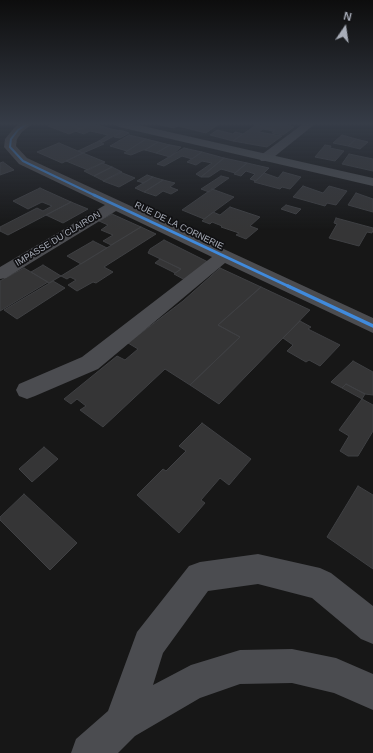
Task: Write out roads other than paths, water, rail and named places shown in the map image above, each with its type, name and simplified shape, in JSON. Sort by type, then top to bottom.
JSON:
[{"type":"main road","points":[[270,159],[373,182]]},
{"type":"street","name":"RUE DE LA CORNERIE","points":[[21,159],[373,326]]},
{"type":"street","name":"IMPASSE DU CLAIRON","points":[[0,274],[117,204]]},
{"type":"street","points":[[27,390],[90,363],[224,256]]},
{"type":"street","points":[[122,723],[150,644],[200,578],[258,569],[320,584],[373,627]]},
{"type":"street","points":[[90,753],[122,723],[191,683],[240,667],[292,666],[336,676],[373,692]]}]
